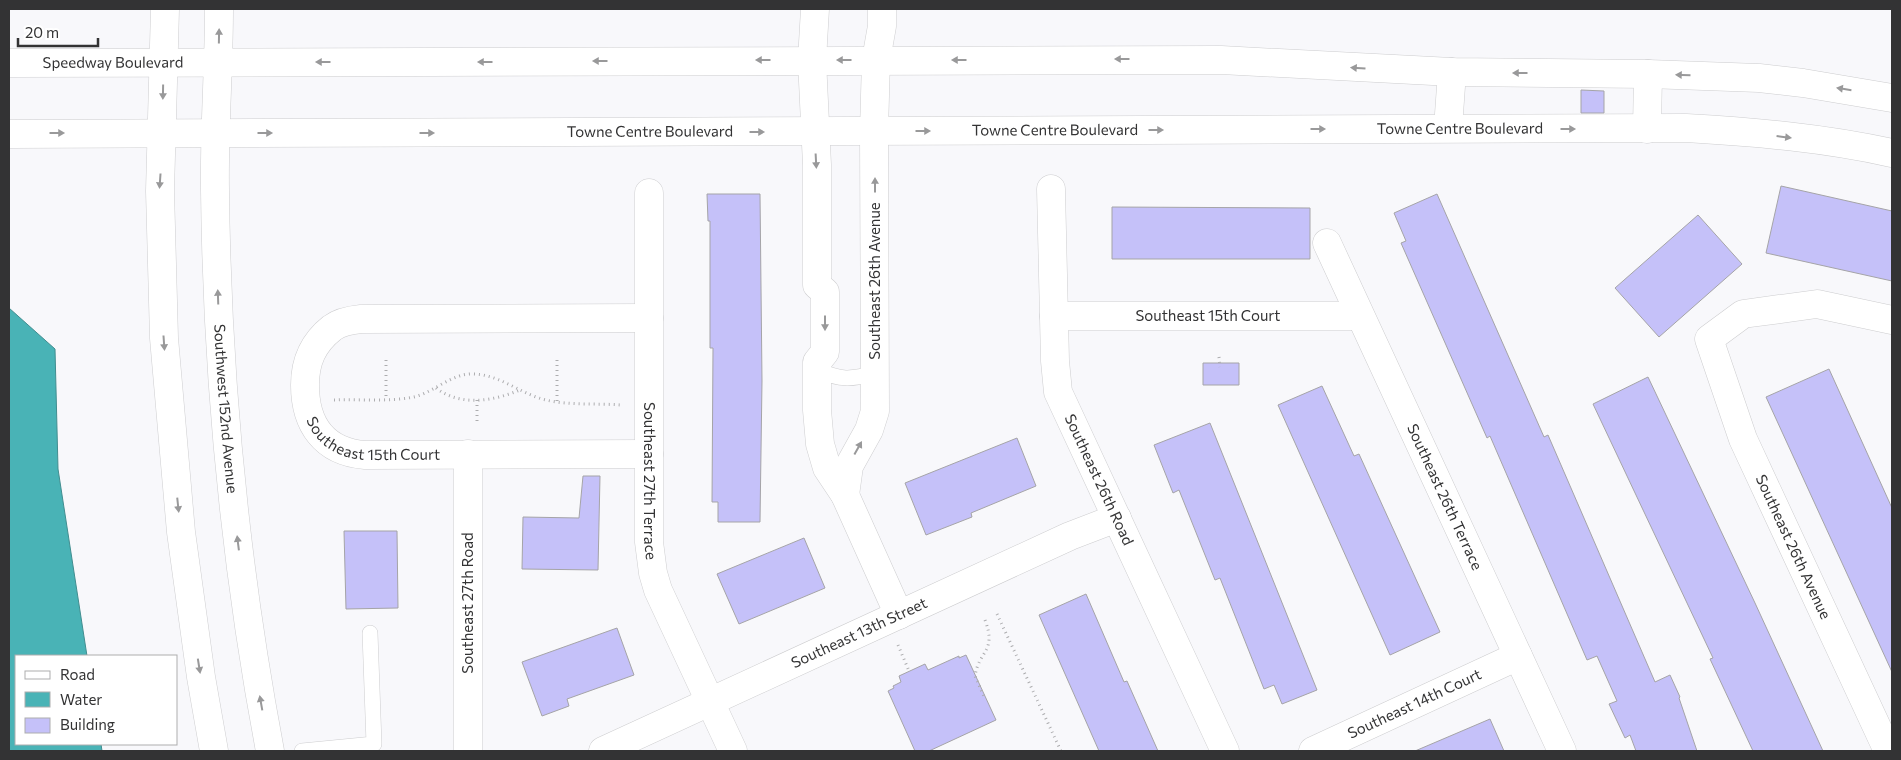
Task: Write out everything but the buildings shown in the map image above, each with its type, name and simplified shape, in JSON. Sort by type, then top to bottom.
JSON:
[{"type":"street","points":[[165,9],[160,191],[164,338],[181,532],[193,629],[214,751]]},
{"type":"street","name":"Southwest 152nd Avenue","points":[[219,9],[215,190],[219,322],[228,458],[247,614],[270,751]]},
{"type":"street","points":[[815,9],[812,60],[816,165],[817,285],[825,292],[825,352],[817,366],[816,410],[820,444],[827,468],[845,495],[899,615]]},
{"type":"street","name":"Southeast 26th Avenue","points":[[845,495],[849,466],[874,419],[876,411],[874,131],[876,60],[882,26],[882,9]]},
{"type":"street","points":[[218,62],[1221,60],[1452,72],[1648,74],[1759,78],[1803,83],[1892,98]]},
{"type":"street","name":"Speedway Boulevard","points":[[9,63],[218,62]]},
{"type":"street","points":[[1448,128],[1452,72]]},
{"type":"street","points":[[1647,129],[1648,74]]},
{"type":"street","name":"Towne Centre Boulevard","points":[[216,134],[1686,128],[1736,131],[1850,145],[1892,153]]},
{"type":"street","points":[[9,134],[162,132],[216,134]]},
{"type":"street","name":"Southeast 26th Road","points":[[1051,189],[1055,361],[1058,392],[1225,751]]},
{"type":"street","name":"Southeast 27th Terrace","points":[[648,193],[649,542],[653,573],[665,607],[733,751]]},
{"type":"street","name":"Southeast 26th Terrace","points":[[1327,243],[1562,751]]},
{"type":"street","name":"Southeast 26th Avenue","points":[[1888,751],[1742,439],[1709,339],[1742,314],[1817,304],[1892,320]]},
{"type":"street","name":"Southeast 15th Court","points":[[1054,316],[1360,316]]},
{"type":"street","name":"Southeast 15th Court","points":[[648,318],[361,319],[347,321],[332,328],[322,336],[313,348],[306,368],[306,405],[314,427],[333,445],[342,450],[359,454],[648,454]]},
{"type":"street","name":"Southeast 27th Road","points":[[468,454],[468,751]]},
{"type":"street","name":"Southeast 13th Street","points":[[603,751],[1070,536],[1117,518]]},
{"type":"street","name":"Southeast 14th Court","points":[[1313,751],[1518,656]]},
{"type":"lane","points":[[817,366],[835,377],[847,379],[875,373]]},
{"type":"lane","points":[[302,751],[374,744],[370,633]]},
{"type":"path","points":[[1219,357],[1220,367]]},
{"type":"path","points":[[386,360],[386,399]]},
{"type":"path","points":[[557,360],[557,401]]},
{"type":"path","points":[[332,400],[414,397],[460,376],[470,374],[495,379],[541,398],[557,401],[622,404]]},
{"type":"path","points":[[435,388],[455,398],[477,400],[499,397],[521,390]]},
{"type":"path","points":[[477,400],[477,424]]},
{"type":"path","points":[[998,614],[1061,751]]},
{"type":"path","points":[[985,620],[989,632],[989,645],[978,665],[975,676],[985,698]]},
{"type":"path","points":[[898,645],[909,671]]},
{"type":"water","points":[[9,308],[55,349],[58,469],[87,655],[15,655],[15,745],[101,745],[102,751],[9,751]]}]
